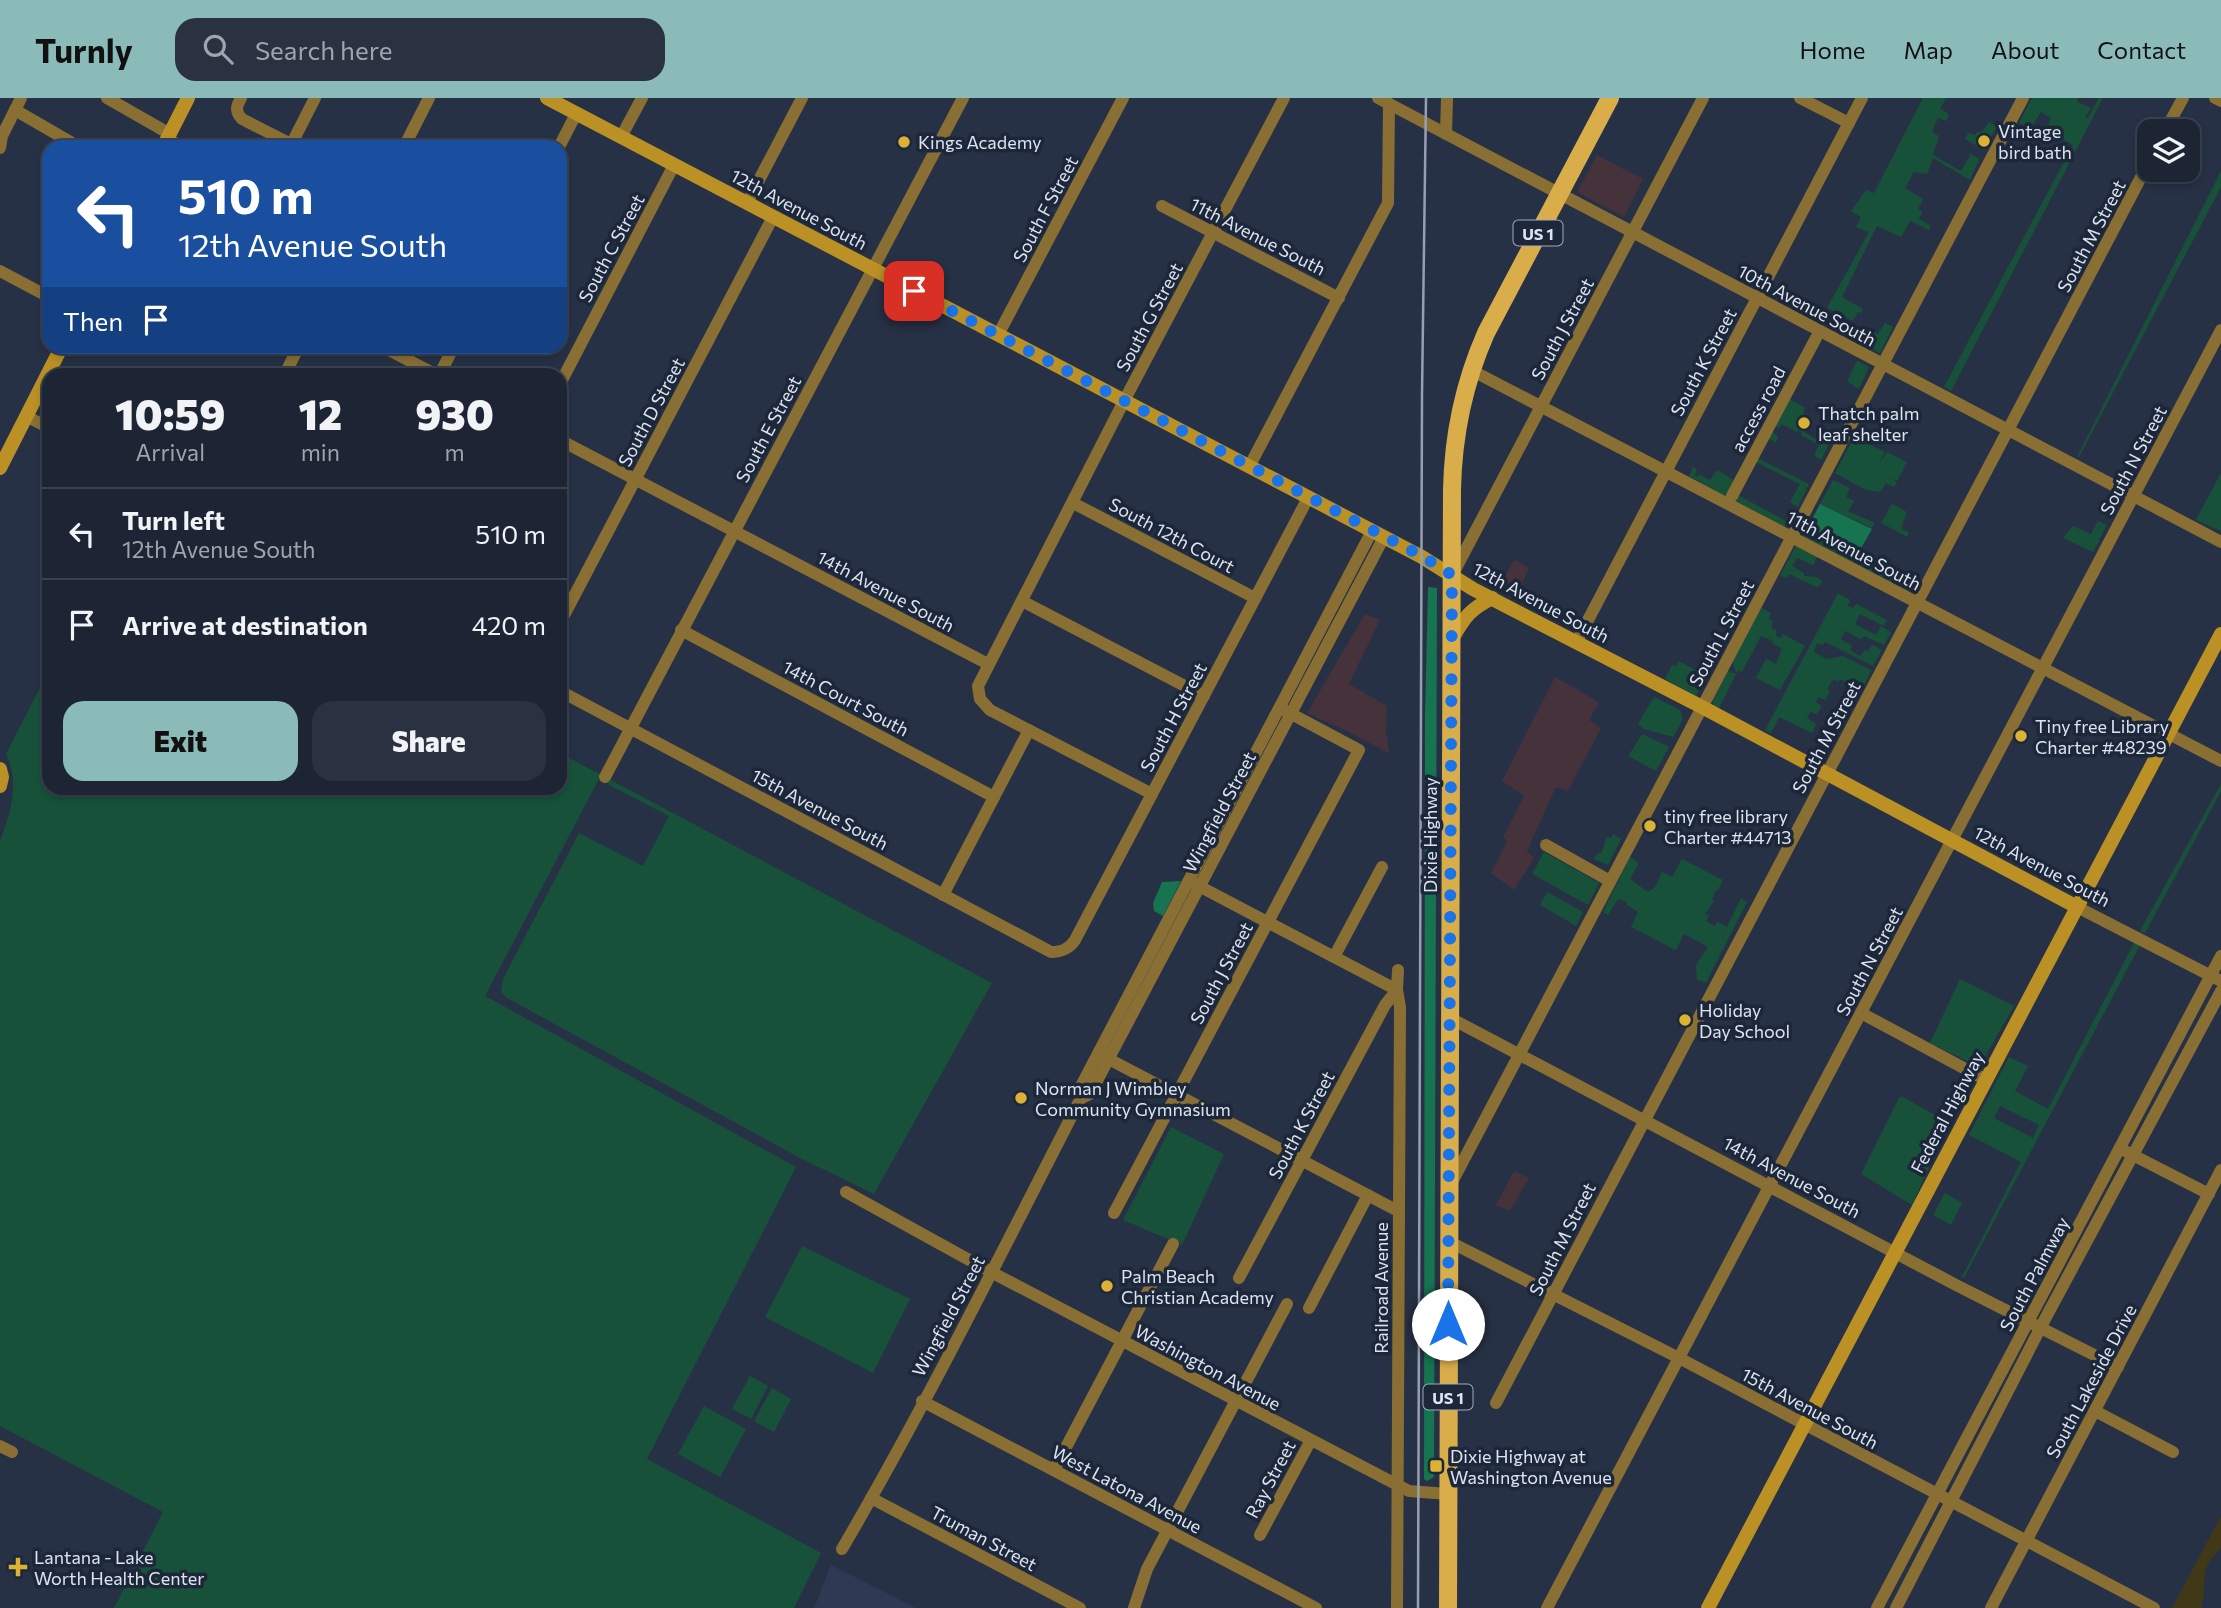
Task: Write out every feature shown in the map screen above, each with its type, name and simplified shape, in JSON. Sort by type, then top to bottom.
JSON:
[{"type":"main road","name":"Dixie Highway","points":[[1448,1608],[1452,575],[1455,445],[1471,370],[1494,316],[1610,98]]},
{"type":"street","points":[[107,98],[167,140],[188,98]]},
{"type":"street","points":[[241,98],[236,107],[237,114],[280,140]]},
{"type":"street","points":[[294,140],[315,98]]},
{"type":"street","points":[[408,140],[429,98]]},
{"type":"street","name":"12th Avenue South","points":[[547,98],[1378,534],[1576,643],[2216,979]]},
{"type":"street","points":[[621,137],[642,98]]},
{"type":"street","points":[[747,203],[802,98]]},
{"type":"street","name":"South E Street","points":[[605,777],[963,98]]},
{"type":"street","name":"South F Street","points":[[998,335],[1123,98]]},
{"type":"street","name":"South G Street","points":[[988,664],[1283,98]]},
{"type":"street","points":[[1446,134],[1447,98]]},
{"type":"street","name":"South J Street","points":[[1452,575],[1703,98]]},
{"type":"street","points":[[1800,98],[1849,123]]},
{"type":"street","name":"South K Street","points":[[1576,643],[1862,98]]},
{"type":"street","name":"South L Street","points":[[1450,1185],[2022,98]]},
{"type":"street","points":[[2172,119],[2183,98]]},
{"type":"street","points":[[2215,98],[2221,101]]},
{"type":"street","points":[[1249,467],[1388,204],[1383,101]]},
{"type":"street","name":"10th Avenue South","points":[[1383,101],[2221,542]]},
{"type":"street","points":[[1,152],[2,136],[18,104],[69,140]]},
{"type":"street","points":[[563,140],[576,114]]},
{"type":"street","name":"South C Street","points":[[567,371],[674,165]]},
{"type":"street","name":"South M Street","points":[[1496,1403],[2138,182]]},
{"type":"street","name":"11th Avenue South","points":[[1162,206],[1339,298]]},
{"type":"street","name":"South D Street","points":[[567,610],[772,217]]},
{"type":"street","points":[[0,271],[42,293]]},
{"type":"street","name":"South N Street","points":[[1547,1608],[2221,330]]},
{"type":"street","name":"access road","points":[[1732,496],[1816,338]]},
{"type":"street","points":[[397,354],[425,368]]},
{"type":"street","name":"11th Avenue South","points":[[1471,370],[2221,761]]},
{"type":"street","points":[[0,468],[42,385]]},
{"type":"street","points":[[26,416],[42,424]]},
{"type":"street","name":"14th Avenue South","points":[[567,444],[988,664]]},
{"type":"street","name":"South H Street","points":[[1065,950],[1075,940],[1308,498]]},
{"type":"street","name":"South 12th Court","points":[[1073,503],[1255,598]]},
{"type":"street","name":"Wingfield Street","points":[[842,1549],[872,1499],[1081,1098],[1080,1088],[1103,1056],[1378,534]]},
{"type":"street","points":[[1452,640],[1465,616],[1473,608],[1492,598]]},
{"type":"street","points":[[1022,601],[1204,696]]},
{"type":"street","name":"14th Court South","points":[[681,630],[994,797]]},
{"type":"street","name":"Federal Highway","points":[[1708,1608],[2221,634]]},
{"type":"street","points":[[988,664],[978,685],[980,699],[990,710],[1152,794]]},
{"type":"street","name":"15th Avenue South","points":[[567,695],[1051,952],[1065,950]]},
{"type":"street","name":"South J Street","points":[[1114,1213],[1359,750],[1285,711]]},
{"type":"street","points":[[943,895],[1029,730]]},
{"type":"street","points":[[0,769],[0,786]]},
{"type":"street","points":[[1546,845],[1610,881]]},
{"type":"street","points":[[1334,957],[1382,867]]},
{"type":"street","points":[[1194,884],[1396,990]]},
{"type":"street","name":"South Palmway","points":[[1877,1608],[2119,1148],[2216,979],[2221,956]]},
{"type":"street","name":"Railroad Avenue","points":[[1397,1608],[1398,970]]},
{"type":"street","name":"South K Street","points":[[1239,1279],[1384,1005],[1396,990]]},
{"type":"street","name":"South Palmway","points":[[1896,1608],[2132,1154],[2221,991]]},
{"type":"street","points":[[1861,1013],[1986,1080]]},
{"type":"street","name":"14th Avenue South","points":[[1450,1018],[2118,1367]]},
{"type":"street","points":[[1103,1056],[1398,1211]]},
{"type":"street","points":[[2119,1148],[2209,1194]]},
{"type":"street","name":"South Lakeside Drive","points":[[1990,1608],[2221,1170]]},
{"type":"street","name":"Washington Avenue","points":[[846,1192],[991,1272],[1397,1485],[1419,1494],[1448,1494]]},
{"type":"street","points":[[1309,1308],[1368,1195]]},
{"type":"street","name":"15th Avenue South","points":[[1448,1241],[1679,1357],[2154,1608]]},
{"type":"street","points":[[1054,1471],[1173,1244]]},
{"type":"street","points":[[1134,1608],[1147,1569],[1287,1304]]},
{"type":"street","name":"West Latona Avenue","points":[[922,1401],[1316,1608]]},
{"type":"street","points":[[2095,1411],[2173,1452]]},
{"type":"street","name":"Ray Street","points":[[1261,1535],[1311,1440]]},
{"type":"street","name":"Truman Street","points":[[872,1499],[1080,1608]]},
{"type":"shaded area","points":[[1597,155],[1643,179],[1624,217],[1577,192]]},
{"type":"shaded area","points":[[1516,560],[1529,568],[1518,593],[1501,585]]},
{"type":"shaded area","points":[[1365,614],[1380,620],[1349,684],[1387,706],[1386,733],[1390,754],[1307,713]]},
{"type":"shaded area","points":[[1555,677],[1599,702],[1589,720],[1601,728],[1568,791],[1556,787],[1527,851],[1534,858],[1514,890],[1491,873],[1507,842],[1503,837],[1524,796],[1502,781]]},
{"type":"shaded area","points":[[1514,1171],[1529,1178],[1510,1211],[1496,1205]]},
{"type":"shaded area","points":[[831,1565],[916,1608],[814,1608]]},
{"type":"green space","points":[[1923,98],[1946,98],[1940,109],[1949,114],[1946,121],[1938,118],[1932,132],[1939,136],[1933,155],[1961,171],[1971,154],[1979,159],[1970,180],[1933,158],[1927,174],[1914,172],[1905,188],[1923,199],[1918,209],[1922,212],[1919,219],[1931,226],[1929,230],[1910,221],[1901,237],[1877,226],[1842,297],[1863,309],[1853,321],[1827,308],[1869,232],[1856,227],[1861,217],[1851,211],[1866,190],[1874,193]]},
{"type":"green space","points":[[2032,98],[2078,98],[2077,102],[2091,108],[2085,117],[2087,119],[2099,98],[2103,98],[1951,391],[1944,387],[2073,145],[2046,130],[2051,118],[2041,112],[2030,129],[2019,123]]},
{"type":"green space","points":[[1989,122],[1997,126],[1984,150],[1965,139],[1968,133],[1975,135],[1982,132]]},
{"type":"green space","points":[[2221,171],[2221,187],[2077,457]]},
{"type":"green space","points":[[1885,323],[1893,327],[1880,353],[1856,340],[1862,326],[1878,334]]},
{"type":"green space","points":[[1857,361],[1869,367],[1859,389],[1847,381]]},
{"type":"green space","points":[[1788,398],[1805,408],[1803,415],[1811,419],[1804,432],[1816,439],[1821,431],[1825,432],[1828,427],[1835,432],[1821,460],[1814,456],[1819,445],[1801,435],[1802,432],[1781,424],[1779,428],[1775,426],[1773,432],[1778,437],[1776,442],[1766,438],[1755,457],[1809,484],[1798,507],[1790,502],[1800,484],[1756,462],[1738,495],[1790,523],[1784,527],[1689,476],[1693,467],[1697,469],[1697,477],[1698,474],[1710,480],[1717,470],[1735,481]]},
{"type":"green space","points":[[1854,437],[1885,452],[1878,465],[1887,452],[1907,462],[1897,481],[1889,477],[1897,482],[1894,487],[1886,483],[1880,492],[1866,490],[1835,473]]},
{"type":"green space","points":[[2221,473],[2221,531],[2196,520]]},
{"type":"green space","points":[[1833,480],[1850,488],[1846,497],[1854,501],[1848,511],[1875,523],[1872,528],[1820,504]]},
{"type":"green space","points":[[1820,504],[1872,529],[1855,559],[1811,536],[1809,525]]},
{"type":"green space","points":[[1892,504],[1907,512],[1901,528],[1909,533],[1907,537],[1881,523]]},
{"type":"green space","points":[[2098,521],[2107,525],[2093,552],[2063,538],[2073,526],[2091,534]]},
{"type":"green space","points":[[1805,533],[1910,589],[1908,593],[1802,538]]},
{"type":"green space","points":[[1796,545],[1818,555],[1813,565],[1797,558],[1792,566],[1804,573],[1804,576],[1816,577],[1822,581],[1818,588],[1789,574],[1786,578],[1780,576]]},
{"type":"green space","points":[[1428,587],[1437,588],[1434,1477],[1427,1481],[1424,1479],[1425,717]]},
{"type":"green space","points":[[1838,593],[1850,600],[1848,606],[1853,608],[1856,604],[1887,620],[1884,626],[1860,614],[1855,624],[1876,635],[1881,626],[1891,632],[1884,645],[1864,636],[1861,639],[1845,631],[1841,639],[1852,646],[1850,650],[1860,656],[1872,645],[1882,650],[1873,666],[1825,642],[1823,645],[1817,643],[1814,652],[1826,659],[1843,656],[1871,670],[1865,684],[1851,678],[1848,683],[1833,679],[1827,690],[1830,691],[1826,700],[1818,697],[1816,702],[1822,706],[1817,714],[1810,712],[1807,718],[1816,724],[1812,733],[1779,717],[1771,733],[1765,730]]},
{"type":"green space","points":[[1758,606],[1771,613],[1769,619],[1773,622],[1771,628],[1777,631],[1776,636],[1781,638],[1783,634],[1805,646],[1780,690],[1756,678],[1766,659],[1776,664],[1782,649],[1761,636],[1742,672],[1738,670],[1736,674],[1732,659]]},
{"type":"green space","points":[[1679,661],[1706,676],[1696,696],[1665,679],[1672,665],[1676,666]]},
{"type":"green space","points":[[1728,671],[1736,674],[1719,708],[1713,705]]},
{"type":"green space","points":[[42,684],[42,795],[567,795],[567,757],[601,775],[485,996],[796,1167],[647,1459],[821,1553],[794,1608],[114,1608],[163,1512],[0,1426],[0,841],[8,819],[13,787],[13,776],[6,754]]},
{"type":"green space","points":[[1654,697],[1680,710],[1683,719],[1673,737],[1644,729],[1638,724]]},
{"type":"green space","points":[[1642,734],[1669,747],[1656,771],[1629,755]]},
{"type":"green space","points":[[609,779],[992,983],[874,1194],[800,1158],[507,998],[501,992],[503,979],[579,833],[643,866],[669,816],[607,784]]},
{"type":"green space","points":[[2221,784],[2221,791],[2145,933],[2140,931]]},
{"type":"green space","points":[[1613,834],[1621,839],[1608,865],[1594,859],[1598,853],[1601,854],[1607,837],[1611,838]]},
{"type":"green space","points":[[1544,852],[1599,883],[1588,905],[1532,874]]},
{"type":"green space","points":[[1630,857],[1639,863],[1630,879],[1648,892],[1655,887],[1662,872],[1672,877],[1682,859],[1723,880],[1718,890],[1713,893],[1714,901],[1705,914],[1709,916],[1706,921],[1715,926],[1717,922],[1727,927],[1741,898],[1747,902],[1706,983],[1697,979],[1696,965],[1708,947],[1684,934],[1676,950],[1631,927],[1638,912],[1626,904],[1627,902],[1618,899],[1608,915],[1603,912]]},
{"type":"green space","points":[[1181,881],[1163,916],[1154,911],[1153,903],[1162,882]]},
{"type":"green space","points":[[1547,892],[1583,912],[1576,926],[1540,905]]},
{"type":"green space","points":[[2134,943],[2140,945],[1964,1278],[1962,1277],[2021,1162],[1969,1135],[2009,1057],[2028,1066],[2015,1091],[2048,1109]],"holes":[[[2000,1106],[2039,1125],[2033,1138],[1994,1118]]]},
{"type":"green space","points":[[1960,979],[2014,1006],[1979,1067],[1930,1043]]},
{"type":"green space","points":[[1903,1097],[1949,1123],[1912,1205],[1861,1174],[1899,1098]]},
{"type":"green space","points":[[1171,1127],[1224,1154],[1182,1245],[1123,1220]]},
{"type":"green space","points":[[1945,1193],[1962,1203],[1951,1225],[1933,1215]]},
{"type":"green space","points":[[802,1246],[910,1299],[873,1373],[765,1317]]},
{"type":"green space","points":[[750,1376],[768,1386],[751,1419],[732,1409]]},
{"type":"green space","points":[[772,1388],[791,1399],[774,1432],[754,1421]]},
{"type":"green space","points":[[704,1406],[746,1429],[720,1477],[678,1454]]},
{"type":"sand","points":[[2221,1516],[2221,1548],[2207,1567],[2201,1608],[2172,1608]]},
{"type":"railway","points":[[1418,1608],[1422,395],[1426,98]]},
{"type":"place","name":"Vintage bird bath","points":[[1984,141]]},
{"type":"place","name":"Kings Academy","points":[[904,142]]},
{"type":"place","name":"Thatch palm leaf shelter","points":[[1804,423]]},
{"type":"place","name":"Tiny free Library Charter #48239","points":[[2021,736]]},
{"type":"place","name":"tiny free library Charter #44713","points":[[1650,826]]},
{"type":"place","name":"Holiday Day School","points":[[1685,1020]]},
{"type":"place","name":"Norman J Wimbley Community Gymnasium","points":[[1021,1098]]},
{"type":"place","name":"Palm Beach Christian Academy","points":[[1107,1286]]},
{"type":"place","name":"Dixie Highway at Washington Avenue","points":[[1436,1466]]},
{"type":"place","name":"Lantana - Lake Worth Health Center","points":[[18,1567]]},
{"type":"route","points":[[914,291],[1422,556],[1452,575],[1448,1324]]}]
